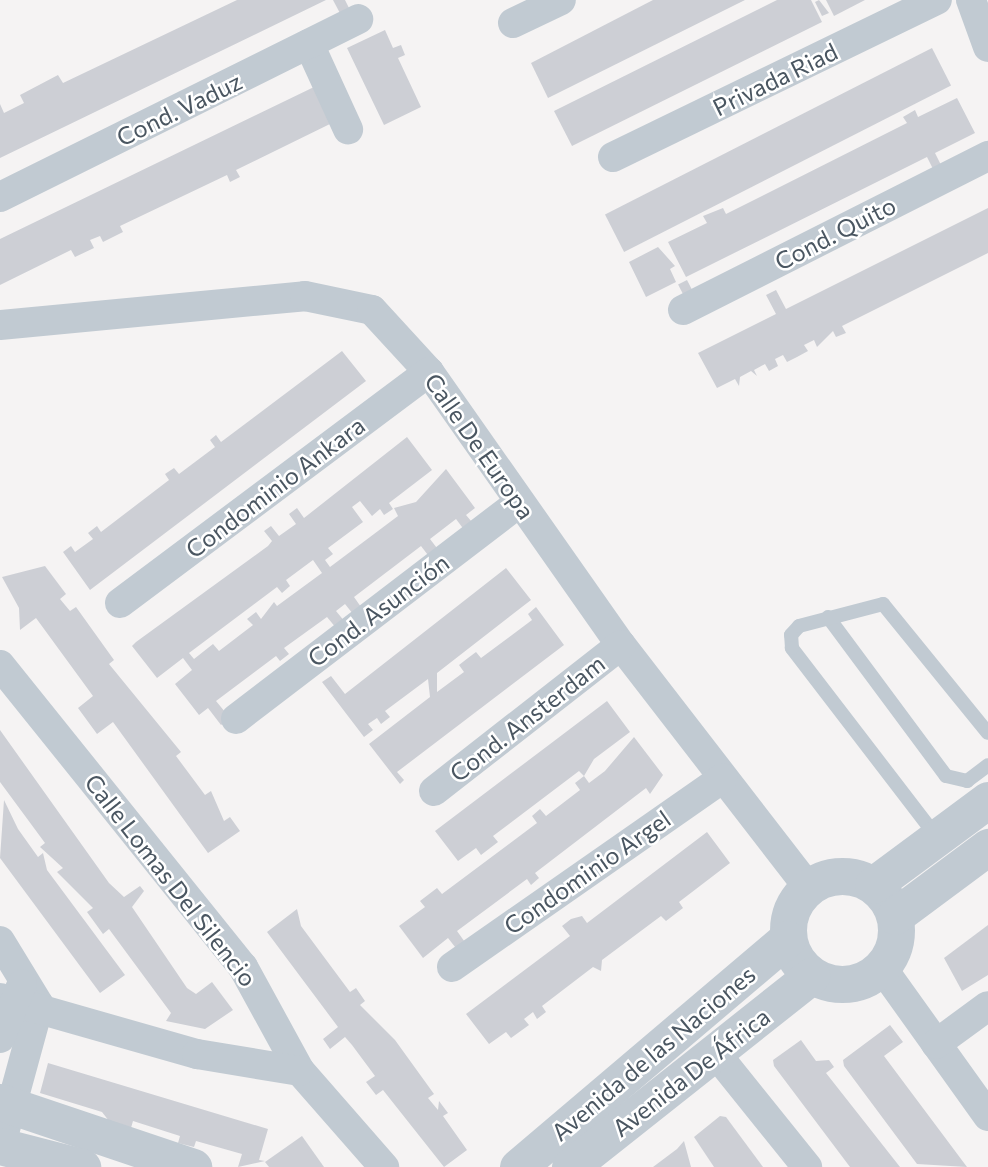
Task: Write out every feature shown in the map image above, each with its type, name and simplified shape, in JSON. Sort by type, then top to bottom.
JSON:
[{"type":"street","points":[[513,23],[561,0]]},
{"type":"street","name":"Privada Riad","points":[[613,157],[937,0]]},
{"type":"street","points":[[971,0],[988,47]]},
{"type":"street","name":"Cond. Vaduz","points":[[0,197],[358,19]]},
{"type":"street","points":[[309,44],[348,129]]},
{"type":"street","name":"Cond. Quito","points":[[683,310],[988,156]]},
{"type":"street","name":"Calle De Europa","points":[[0,325],[306,296],[372,310],[429,372],[621,645],[808,887]]},
{"type":"street","name":"Condominio Ankara","points":[[120,603],[429,372]]},
{"type":"street","name":"Cond. Asunción","points":[[236,719],[520,502]]},
{"type":"street","name":"Cond. Ansterdam","points":[[434,791],[621,645]]},
{"type":"street","name":"Calle Lomas Del Silencio","points":[[0,665],[243,967],[300,1071],[384,1167]]},
{"type":"street","name":"Condominio Argel","points":[[452,967],[723,778]]},
{"type":"street","points":[[873,885],[988,800]]},
{"type":"street","points":[[895,916],[988,847]]},
{"type":"street","points":[[840,876],[873,885],[895,916],[897,934],[882,968],[861,982],[835,985],[811,976],[787,939],[795,902],[808,887],[840,876]]},
{"type":"street","name":"Avenida de las Naciones","points":[[518,1167],[787,939]]},
{"type":"street","points":[[0,941],[19,995],[1,1147],[82,1167]]},
{"type":"street","points":[[882,968],[988,1116]]},
{"type":"street","name":"Avenida De África","points":[[584,1163],[811,976]]},
{"type":"street","points":[[19,995],[197,1054],[300,1071]]},
{"type":"street","points":[[0,1038],[19,995]]},
{"type":"street","points":[[936,1044],[988,1006]]},
{"type":"street","points":[[718,1055],[807,1167]]},
{"type":"street","points":[[8,1104],[192,1167]]},
{"type":"lane","points":[[937,838],[792,648],[799,626],[873,603],[892,610],[988,733]]},
{"type":"lane","points":[[828,618],[946,776],[967,781],[988,765]]},
{"type":"building","points":[[237,0],[326,0],[0,158],[0,104],[4,113],[24,103],[20,95],[58,75],[63,83]]},
{"type":"building","points":[[333,0],[345,0],[351,12],[342,17]]},
{"type":"building","points":[[653,0],[745,0],[548,98],[531,63]]},
{"type":"building","points":[[777,0],[811,0],[822,22],[572,146],[554,111]]},
{"type":"building","points":[[819,0],[829,13],[822,16],[815,2]]},
{"type":"building","points":[[826,0],[865,0],[834,16]]},
{"type":"building","points":[[385,30],[393,48],[401,45],[405,55],[398,58],[421,107],[384,125],[347,48]]},
{"type":"building","points":[[932,48],[951,85],[624,252],[605,215]]},
{"type":"building","points":[[314,87],[332,123],[236,170],[240,177],[230,182],[227,175],[120,226],[123,232],[103,242],[100,236],[90,240],[94,248],[75,257],[71,250],[0,285],[0,239]]},
{"type":"building","points":[[957,98],[975,133],[935,153],[944,171],[936,175],[927,157],[686,277],[668,242],[707,223],[703,216],[723,208],[726,214],[907,123],[903,117],[915,110],[918,117]]},
{"type":"building","points":[[988,208],[988,253],[842,326],[846,333],[836,337],[833,331],[817,347],[814,340],[804,345],[808,351],[787,362],[783,355],[775,359],[778,366],[769,371],[765,364],[754,370],[757,376],[751,371],[740,377],[739,386],[735,379],[717,388],[698,353],[776,314],[766,295],[776,290],[786,309]]},
{"type":"building","points":[[658,247],[675,266],[670,269],[676,282],[646,297],[629,262]]},
{"type":"building","points":[[687,280],[696,298],[687,302],[678,285]]},
{"type":"building","points":[[342,351],[366,381],[90,590],[63,552],[71,546],[75,552],[93,539],[88,533],[97,526],[101,532],[169,480],[165,474],[174,468],[179,474],[215,447],[210,440],[216,435],[221,442]]},
{"type":"building","points":[[407,437],[432,470],[389,503],[393,509],[384,515],[380,509],[372,516],[360,501],[352,507],[363,522],[328,548],[333,554],[325,560],[330,567],[398,516],[394,508],[416,502],[446,469],[475,508],[466,515],[477,528],[468,535],[456,519],[430,539],[443,556],[434,563],[421,546],[354,597],[361,607],[353,614],[345,604],[336,611],[350,628],[341,634],[327,617],[284,648],[289,654],[280,661],[276,656],[216,701],[230,718],[221,725],[208,708],[199,715],[175,684],[192,670],[183,658],[157,678],[132,646],[268,546],[272,541],[264,531],[271,526],[279,536],[296,524],[289,514],[297,508],[304,518]],"holes":[[[313,560],[322,573],[277,606],[274,602],[261,619],[256,612],[247,619],[253,625],[219,651],[213,644],[194,659],[189,653],[277,587],[282,593],[290,586],[286,580]]]},
{"type":"building","points":[[45,566],[66,594],[60,599],[70,611],[76,607],[114,660],[109,664],[181,752],[176,756],[205,795],[211,791],[224,821],[230,817],[240,831],[208,853],[113,722],[97,734],[78,708],[93,696],[36,618],[20,630],[19,608],[2,577]]},
{"type":"building","points":[[506,568],[531,600],[437,673],[437,692],[464,672],[459,665],[468,658],[476,652],[481,658],[532,620],[528,614],[536,607],[564,645],[397,772],[404,780],[400,784],[369,744],[430,697],[428,679],[385,711],[390,717],[381,724],[377,718],[368,724],[373,730],[364,737],[322,682],[331,676],[345,694]]},
{"type":"building","points":[[607,701],[630,732],[594,759],[584,776],[579,771],[493,836],[498,842],[481,855],[476,848],[458,861],[435,831]]},
{"type":"building","points":[[0,730],[109,883],[124,897],[140,886],[144,891],[132,907],[187,988],[196,994],[212,982],[233,1010],[205,1029],[166,1021],[171,1013],[109,929],[103,934],[87,912],[93,908],[57,872],[63,868],[40,847],[45,843],[0,782]]},
{"type":"building","points":[[634,737],[663,775],[650,794],[646,788],[535,873],[539,878],[531,885],[527,879],[457,931],[467,945],[459,952],[448,938],[423,958],[399,926],[425,907],[420,901],[437,888],[442,894],[537,823],[532,816],[540,809],[546,816],[580,790],[575,783],[584,776],[589,783],[605,771]]},
{"type":"building","points":[[4,800],[18,829],[38,857],[43,853],[47,870],[125,975],[100,993],[0,858]]},
{"type":"building","points":[[707,832],[730,863],[679,902],[683,908],[666,921],[661,916],[602,960],[601,971],[593,967],[542,1006],[546,1012],[537,1019],[533,1012],[524,1019],[529,1025],[511,1038],[506,1032],[489,1044],[466,1014],[570,936],[562,926],[571,919],[582,916],[587,923]]},
{"type":"building","points":[[297,909],[301,926],[350,992],[356,988],[365,1001],[360,1005],[395,1040],[434,1094],[428,1098],[438,1110],[439,1101],[448,1113],[443,1116],[467,1150],[444,1167],[383,1090],[376,1095],[366,1082],[375,1076],[345,1037],[330,1049],[323,1039],[338,1027],[267,932]]},
{"type":"building","points":[[988,925],[988,975],[962,991],[944,958]]},
{"type":"building","points":[[890,1025],[903,1042],[884,1056],[967,1167],[917,1164],[844,1066],[843,1060]]},
{"type":"building","points":[[801,1040],[816,1061],[829,1060],[834,1067],[826,1073],[900,1167],[850,1167],[774,1066],[773,1060]]},
{"type":"building","points":[[48,1063],[268,1129],[259,1160],[265,1161],[238,1167],[242,1154],[196,1141],[194,1147],[178,1143],[180,1136],[133,1121],[131,1128],[109,1121],[102,1112],[40,1093]]},
{"type":"building","points":[[720,1116],[726,1117],[763,1167],[714,1167],[694,1137]]},
{"type":"building","points":[[302,1136],[324,1167],[269,1167],[265,1162]]},
{"type":"building","points":[[684,1141],[691,1167],[653,1167],[677,1149]]}]
